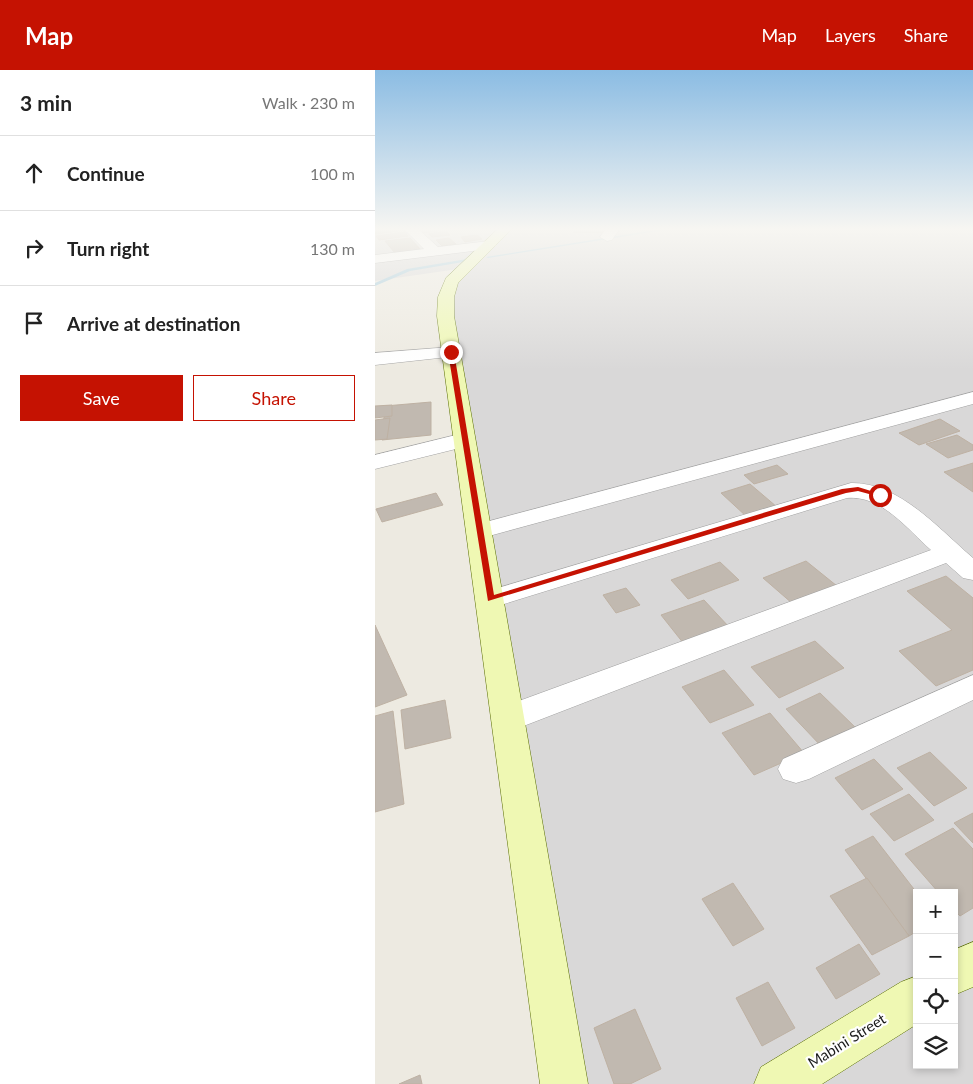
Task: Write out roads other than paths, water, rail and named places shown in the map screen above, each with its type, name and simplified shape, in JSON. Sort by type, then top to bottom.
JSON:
[{"type":"street","points":[[457,275],[447,288],[446,304],[451,352],[491,599],[564,1084]]},
{"type":"street","points":[[375,359],[451,352]]},
{"type":"street","points":[[480,531],[963,401],[973,417]]},
{"type":"street","points":[[375,462],[465,440]]},
{"type":"street","points":[[491,599],[845,491],[870,491],[885,497],[973,572]]},
{"type":"street","points":[[509,718],[950,552]]},
{"type":"street","points":[[796,769],[973,686]]},
{"type":"street","points":[[958,972],[973,963]]},
{"type":"street","name":"Mabini Street","points":[[777,1084],[913,1000]]},
{"type":"waterway","points":[[375,285],[397,275]]}]
